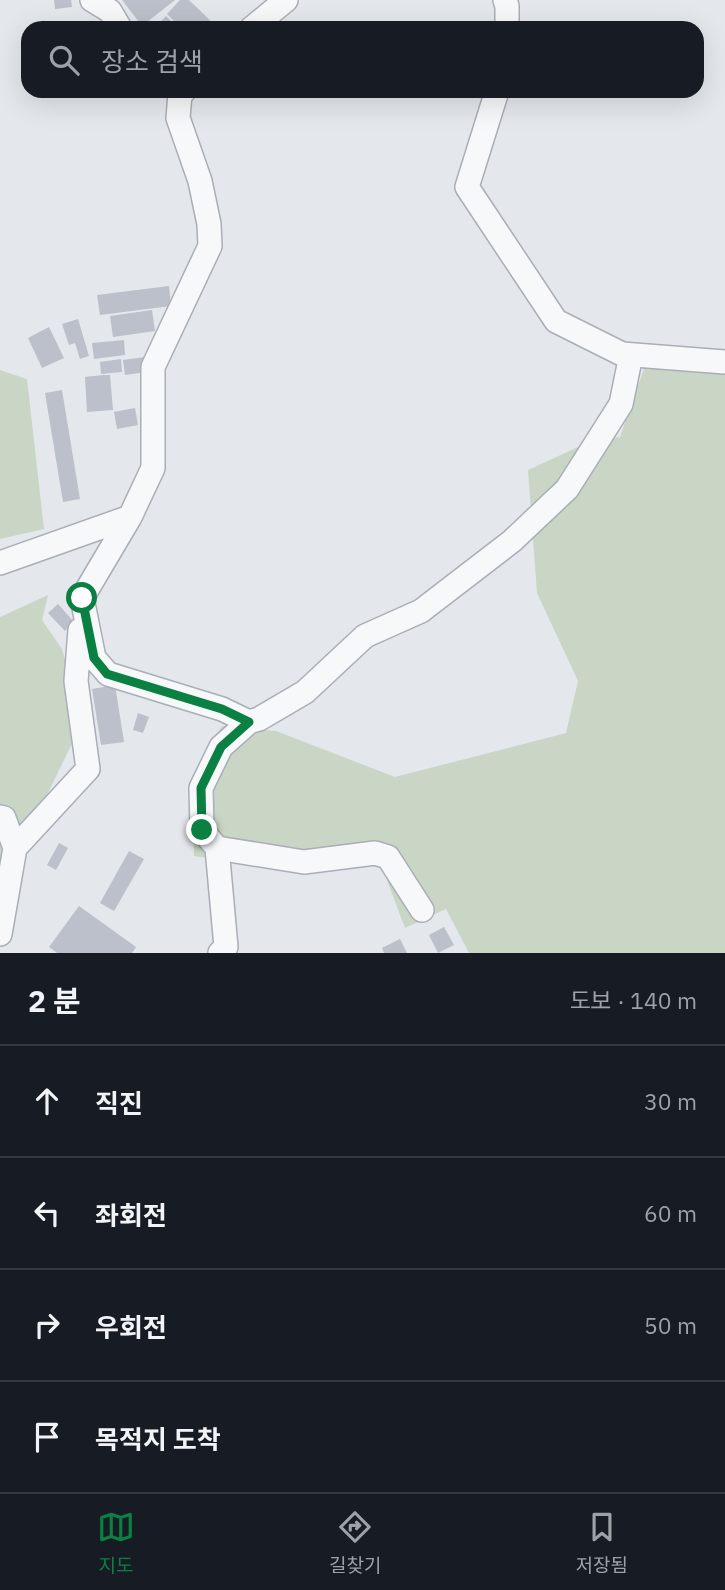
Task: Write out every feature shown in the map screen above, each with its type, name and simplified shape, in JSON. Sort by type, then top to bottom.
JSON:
[{"type":"street","points":[[92,0],[110,11],[116,21]]},
{"type":"street","points":[[260,21],[286,0]]},
{"type":"street","points":[[505,0],[508,6],[507,21]]},
{"type":"street","points":[[15,848],[88,769],[76,681],[82,598],[130,517],[153,468],[153,367],[210,246],[209,224],[200,181],[178,118],[176,98]]},
{"type":"street","points":[[495,98],[467,187],[556,321],[622,354],[725,362]]},
{"type":"street","points":[[220,953],[226,947],[217,848],[202,830],[201,788],[221,747],[249,722],[305,692],[365,636],[421,611],[512,541],[558,498],[567,489],[621,404],[631,355]]},
{"type":"street","points":[[0,563],[130,517]]},
{"type":"street","points":[[82,598],[94,658],[107,674],[222,709],[249,722]]},
{"type":"street","points":[[0,817],[4,818],[15,848],[0,934]]},
{"type":"street","points":[[217,848],[304,862],[375,853],[388,856],[422,910]]},
{"type":"green space","points":[[645,366],[725,370],[725,953],[469,953],[446,909],[405,928],[380,862],[287,870],[194,856],[192,777],[222,726],[276,731],[395,777],[566,733],[578,681],[537,593],[528,470],[589,442],[620,437]]},
{"type":"green space","points":[[0,370],[27,379],[44,529],[0,539]]},
{"type":"green space","points":[[48,595],[42,620],[62,649],[82,723],[15,861],[0,869],[0,617]]},
{"type":"building","points":[[54,0],[71,0],[72,7],[55,9]]},
{"type":"building","points":[[122,0],[175,0],[148,21],[138,21]]},
{"type":"building","points":[[180,0],[189,0],[211,21],[174,21],[167,14]]},
{"type":"building","points":[[169,286],[171,306],[100,315],[97,295]]},
{"type":"building","points":[[152,310],[155,331],[113,337],[110,316]]},
{"type":"building","points":[[78,319],[89,356],[80,359],[75,343],[69,345],[62,324]]},
{"type":"building","points":[[49,327],[64,358],[42,368],[28,338]]},
{"type":"building","points":[[124,340],[125,355],[94,359],[92,343]]},
{"type":"building","points":[[145,357],[146,372],[125,375],[123,360]]},
{"type":"building","points":[[121,359],[122,372],[101,374],[100,362]]},
{"type":"building","points":[[110,375],[113,410],[87,412],[85,377]]},
{"type":"building","points":[[62,390],[80,499],[63,502],[45,393]]},
{"type":"building","points":[[135,408],[138,425],[117,429],[114,412]]},
{"type":"building","points":[[58,604],[74,622],[65,631],[48,613]]},
{"type":"building","points":[[115,685],[124,742],[101,745],[92,689]]},
{"type":"building","points":[[138,713],[149,717],[143,733],[133,730]]},
{"type":"building","points":[[59,843],[68,848],[56,870],[47,865]]},
{"type":"building","points":[[129,851],[144,859],[114,911],[100,903]]},
{"type":"building","points":[[79,906],[136,947],[132,953],[57,953],[49,947]]},
{"type":"building","points":[[444,927],[454,945],[438,953],[429,935]]},
{"type":"building","points":[[400,939],[407,953],[384,953],[382,948]]},
{"type":"route","points":[[82,598],[94,658],[107,674],[222,709],[249,722],[221,747],[201,788],[202,830]]}]
